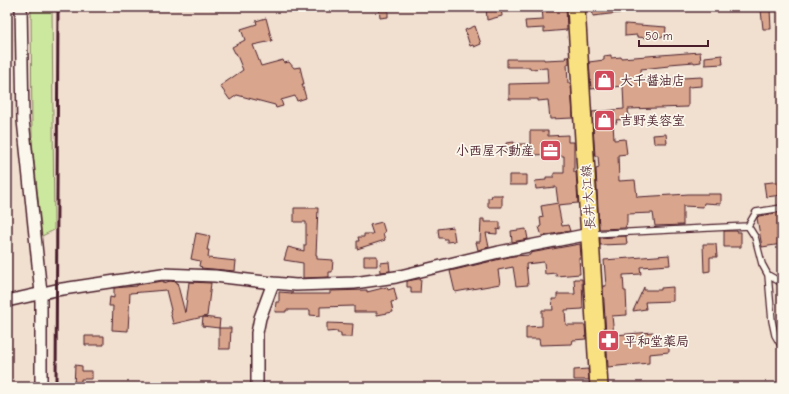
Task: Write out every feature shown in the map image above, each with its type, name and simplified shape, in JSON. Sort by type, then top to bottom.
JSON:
[{"type":"main road","name":"長井大江線","points":[[576,7],[599,387]]},
{"type":"street","points":[[21,7],[23,120],[41,293],[40,387]]},
{"type":"street","points":[[7,301],[56,290],[162,274],[215,276],[296,285],[354,282],[396,277],[499,252],[590,234]]},
{"type":"street","points":[[257,387],[257,333],[260,318],[273,283]]},
{"type":"lane","points":[[748,226],[756,212],[782,208]]},
{"type":"lane","points":[[590,234],[748,226]]},
{"type":"lane","points":[[748,226],[755,237],[762,264],[768,276],[772,321],[775,336],[782,347]]},
{"type":"lane","points":[[768,276],[782,283]]},
{"type":"green space","points":[[31,7],[52,7],[54,230],[42,236],[32,141]]},
{"type":"building","points":[[379,7],[388,7],[388,17],[380,18]]},
{"type":"building","points":[[486,7],[501,7],[502,16],[487,20]]},
{"type":"building","points":[[542,7],[566,7],[567,30],[544,32],[544,28],[526,29],[525,21],[543,20]]},
{"type":"building","points":[[592,7],[627,7],[627,12],[593,16]]},
{"type":"building","points":[[770,9],[771,29],[763,29],[761,10]]},
{"type":"building","points":[[266,18],[272,41],[253,45],[261,66],[283,60],[284,63],[289,62],[294,68],[300,67],[304,84],[302,84],[306,98],[297,101],[295,96],[281,100],[283,106],[276,108],[275,105],[237,95],[230,100],[220,86],[243,70],[232,47],[245,40],[241,29],[257,24],[256,21]]},
{"type":"building","points":[[625,24],[666,27],[665,37],[649,36],[649,38],[637,37],[637,35],[625,36]]},
{"type":"building","points":[[475,26],[481,44],[474,47],[473,45],[470,46],[465,30]]},
{"type":"building","points":[[700,52],[701,62],[669,64],[669,66],[641,69],[642,80],[702,77],[702,86],[688,87],[688,107],[628,109],[629,119],[616,120],[617,123],[613,123],[614,140],[625,139],[627,154],[618,155],[619,181],[635,180],[637,197],[721,194],[721,204],[704,203],[703,207],[683,206],[683,225],[655,226],[653,213],[627,214],[627,223],[625,228],[599,229],[596,169],[599,168],[598,156],[595,156],[592,112],[624,109],[623,86],[591,89],[589,62],[604,60],[604,56],[611,55],[611,58],[621,58]]},
{"type":"building","points":[[722,55],[723,64],[705,65],[705,57]]},
{"type":"building","points":[[565,57],[569,57],[569,64],[567,64],[568,83],[571,83],[573,118],[550,119],[548,100],[538,101],[538,99],[509,99],[509,84],[548,83],[547,68],[530,69],[530,67],[507,67],[507,59],[544,60],[566,59]]},
{"type":"building","points":[[530,131],[548,131],[548,136],[568,135],[568,142],[574,142],[574,172],[576,172],[578,203],[558,205],[562,226],[568,225],[570,231],[542,236],[539,227],[541,226],[540,218],[543,217],[541,206],[558,203],[556,187],[536,189],[535,181],[546,180],[546,177],[554,177],[554,173],[564,173],[564,156],[558,156],[558,154],[507,156],[506,143],[514,142],[514,144],[530,144]]},
{"type":"building","points":[[666,134],[667,143],[654,143],[653,135]]},
{"type":"building","points":[[509,175],[527,175],[527,185],[509,185]]},
{"type":"building","points":[[782,181],[782,195],[766,197],[764,183]]},
{"type":"building","points":[[492,195],[502,195],[502,207],[488,207],[488,198],[491,198]]},
{"type":"building","points":[[294,208],[318,208],[316,255],[317,259],[333,260],[332,272],[329,272],[329,277],[303,278],[303,263],[284,260],[288,247],[304,251],[304,245],[306,245],[306,222],[294,222]]},
{"type":"building","points":[[782,212],[782,244],[762,247],[757,218],[759,216]]},
{"type":"building","points":[[481,219],[484,219],[484,222],[500,222],[500,230],[497,229],[497,234],[486,233],[489,247],[478,250],[476,242],[480,242]]},
{"type":"building","points":[[382,222],[385,232],[383,233],[385,240],[357,249],[357,241],[359,241],[358,237],[364,237],[364,234],[373,234],[370,225]]},
{"type":"building","points":[[453,227],[455,241],[447,242],[447,239],[439,238],[438,229]]},
{"type":"building","points":[[526,229],[528,239],[512,242],[511,231]]},
{"type":"building","points":[[724,231],[741,232],[741,247],[724,247]]},
{"type":"building","points":[[196,233],[210,236],[207,250],[209,250],[208,258],[236,261],[235,271],[201,268],[202,267],[199,266],[200,261],[191,259]]},
{"type":"building","points":[[626,236],[627,244],[600,245],[600,238]]},
{"type":"building","points":[[580,244],[580,274],[556,276],[556,273],[545,274],[544,262],[526,264],[528,285],[516,286],[513,267],[498,270],[500,284],[455,292],[450,271],[513,256],[530,255],[530,253]]},
{"type":"building","points":[[703,244],[716,244],[717,257],[710,257],[710,271],[704,272]]},
{"type":"building","points":[[669,255],[670,265],[640,267],[641,274],[623,275],[624,291],[626,291],[627,315],[612,316],[614,335],[653,332],[654,344],[669,343],[669,352],[649,354],[649,363],[608,367],[603,286],[606,286],[604,260]]},
{"type":"building","points":[[364,256],[377,256],[377,266],[364,266]]},
{"type":"building","points":[[389,262],[390,271],[381,272],[380,263]]},
{"type":"building","points":[[421,279],[420,293],[411,293],[411,287],[407,287],[407,281]]},
{"type":"building","points":[[574,279],[582,279],[583,309],[565,310],[566,325],[585,325],[586,339],[573,340],[572,344],[540,345],[539,339],[526,339],[526,327],[542,326],[542,310],[553,310],[552,299],[557,299],[557,294],[575,294]]},
{"type":"building","points":[[164,281],[164,283],[170,281],[177,282],[185,313],[189,282],[211,283],[207,316],[173,324],[166,290],[130,293],[128,331],[112,330],[113,306],[109,306],[110,297],[114,298],[114,288],[137,286]]},
{"type":"building","points":[[387,287],[388,290],[394,288],[397,301],[391,302],[393,312],[377,315],[377,312],[354,312],[354,306],[320,307],[320,316],[310,315],[310,310],[286,310],[286,312],[275,312],[276,302],[279,302],[279,292],[292,294],[330,294],[330,291],[367,290],[367,292]]},
{"type":"building","points":[[644,287],[644,290],[661,290],[661,288],[673,287],[673,301],[645,302],[646,309],[633,311]]},
{"type":"building","points":[[203,317],[220,319],[219,328],[202,326]]},
{"type":"building","points":[[327,323],[353,324],[352,337],[341,337],[341,333],[337,333],[338,331],[327,332]]},
{"type":"building","points":[[219,328],[231,328],[230,349],[219,349]]},
{"type":"building","points":[[85,336],[104,336],[104,345],[85,345]]},
{"type":"building","points":[[75,365],[82,366],[82,371],[92,371],[92,379],[81,379],[81,387],[74,387]]},
{"type":"building","points":[[588,369],[589,380],[574,380],[574,370]]},
{"type":"railway","points":[[56,387],[58,7]]},
{"type":"place","name":"大千醤油店","points":[[605,80]]},
{"type":"place","name":"吉野美容室","points":[[604,120]]},
{"type":"place","name":"小西屋不動産","points":[[550,150]]},
{"type":"place","name":"平和堂薬局","points":[[608,341]]}]
